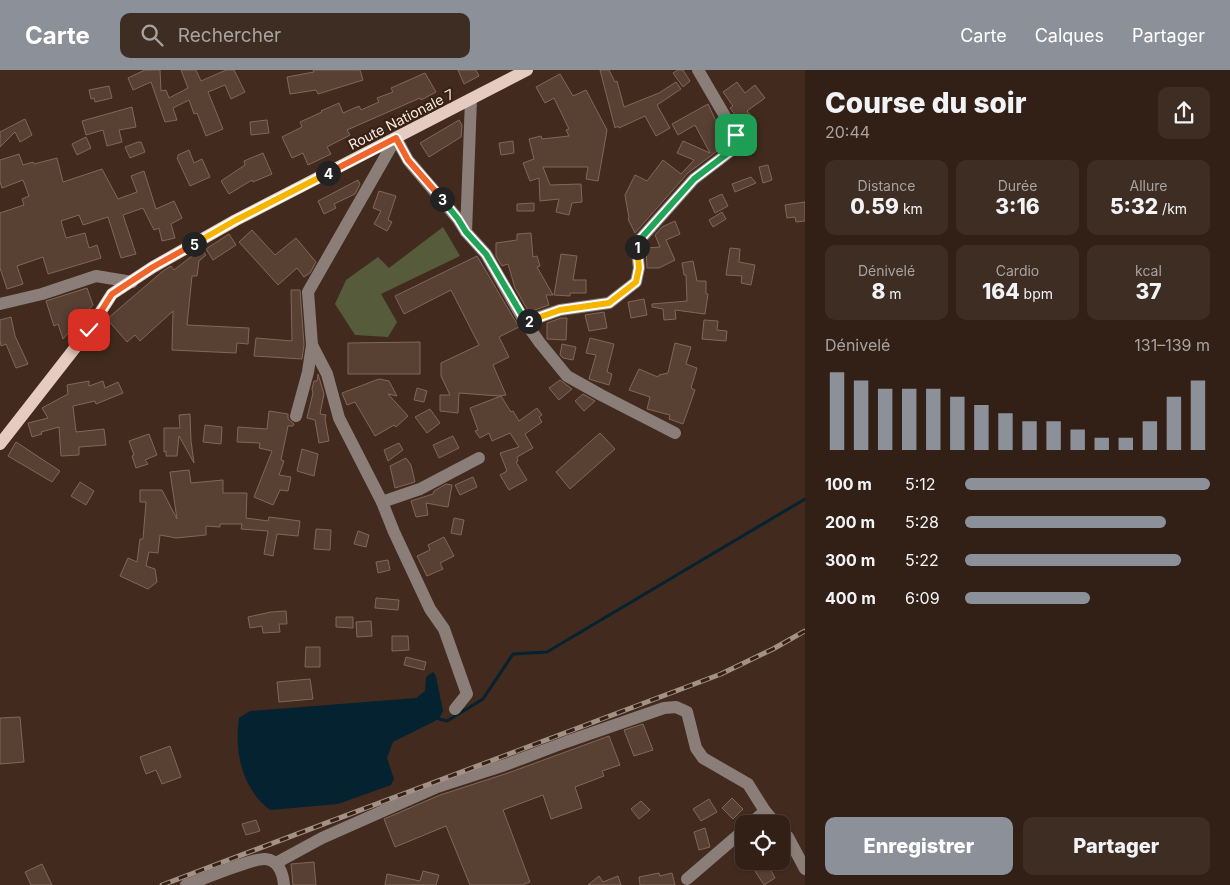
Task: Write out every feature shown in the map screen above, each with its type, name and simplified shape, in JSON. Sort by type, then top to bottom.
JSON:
[{"type":"main road","name":"Route Nationale 7","points":[[0,444],[89,330],[112,294],[153,267],[236,220],[527,70]]},
{"type":"street","points":[[526,322],[560,310],[609,303],[636,282],[639,268],[636,244],[694,179],[732,150],[736,135],[698,70]]},
{"type":"street","points":[[466,232],[471,99]]},
{"type":"street","points":[[396,138],[408,160],[486,254],[526,322],[540,343],[567,376],[676,433]]},
{"type":"street","points":[[296,416],[308,372],[312,345],[308,292],[396,138]]},
{"type":"street","points":[[0,304],[42,294],[96,276],[132,282]]},
{"type":"street","points":[[312,345],[327,374],[339,418],[382,502],[430,609],[444,629],[467,694],[455,709]]},
{"type":"street","points":[[382,502],[420,488],[479,458]]},
{"type":"street","points":[[276,864],[322,838],[436,787],[505,765],[664,708],[676,707],[687,712],[696,748],[703,758],[748,784],[768,815]]},
{"type":"street","points":[[760,815],[765,811]]},
{"type":"street","points":[[687,879],[735,838]]},
{"type":"street","points":[[790,841],[805,868]]},
{"type":"street","points":[[186,885],[253,861],[266,859],[276,864],[283,872],[284,885]]},
{"type":"green space","points":[[443,227],[460,256],[381,294],[397,322],[388,337],[355,335],[335,304],[346,280],[378,257],[389,268]]},
{"type":"water","points":[[433,672],[436,676],[443,711],[439,719],[393,742],[387,758],[394,779],[391,785],[338,804],[270,810],[260,801],[242,768],[238,743],[239,718],[250,711],[416,698],[425,691],[426,677]]},
{"type":"building","points":[[145,70],[160,70],[161,91],[166,90],[169,98],[188,88],[181,70],[196,70],[201,81],[226,70],[234,70],[245,92],[231,99],[225,85],[208,92],[223,129],[206,136],[197,113],[194,114],[189,100],[173,108],[177,120],[165,122],[151,82],[133,90],[128,78]]},
{"type":"building","points":[[313,70],[360,70],[363,80],[318,94],[316,90],[290,94],[287,77],[314,72]]},
{"type":"building","points":[[458,70],[476,70],[479,76],[464,84]]},
{"type":"building","points":[[600,70],[609,70],[615,82],[617,81],[624,107],[659,93],[676,82],[681,89],[657,105],[670,128],[656,136],[645,116],[615,128]]},
{"type":"building","points":[[683,70],[690,81],[683,87],[673,73]]},
{"type":"building","points":[[425,73],[436,92],[347,130],[350,135],[327,147],[331,154],[308,165],[303,153],[292,158],[282,137],[302,127],[300,122],[339,103],[343,113],[359,106],[361,110],[379,102],[377,98],[393,92],[391,88]]},
{"type":"building","points":[[560,74],[573,96],[586,90],[607,130],[598,181],[586,179],[588,167],[543,167],[550,185],[581,184],[582,202],[572,203],[569,215],[556,212],[559,199],[540,201],[539,178],[530,181],[523,163],[534,159],[529,139],[541,136],[542,139],[569,136],[566,130],[569,129],[554,98],[545,103],[536,87]]},
{"type":"building","points":[[737,82],[745,93],[755,85],[765,98],[747,111],[752,117],[742,124],[730,108],[733,106],[723,92]]},
{"type":"building","points":[[109,86],[112,98],[95,102],[94,98],[91,99],[89,90]]},
{"type":"building","points":[[708,104],[722,134],[719,135],[725,145],[688,173],[635,233],[628,219],[625,195],[635,175],[647,181],[663,160],[681,174],[694,160],[677,153],[683,141],[710,153],[695,125],[678,135],[672,124]]},
{"type":"building","points":[[132,107],[136,127],[119,130],[122,142],[107,146],[103,130],[86,135],[82,121]]},
{"type":"building","points":[[25,119],[32,135],[20,142],[15,132],[0,147],[0,132]]},
{"type":"building","points":[[267,120],[269,133],[251,135],[250,122]]},
{"type":"building","points":[[459,120],[462,125],[461,137],[429,157],[420,143]]},
{"type":"building","points":[[86,137],[91,148],[77,155],[72,144]]},
{"type":"building","points":[[513,141],[514,153],[501,155],[499,143]]},
{"type":"building","points":[[141,142],[145,152],[130,158],[125,147]]},
{"type":"building","points":[[189,150],[194,163],[202,159],[210,177],[190,186],[177,158],[178,155]]},
{"type":"building","points":[[263,153],[272,174],[253,182],[252,180],[229,194],[221,181],[245,165],[244,161]]},
{"type":"building","points":[[19,154],[23,165],[57,158],[63,182],[102,169],[118,199],[137,192],[131,176],[144,171],[156,209],[174,201],[182,218],[171,224],[175,238],[162,241],[159,228],[154,230],[143,208],[123,215],[136,254],[121,258],[108,217],[83,225],[79,215],[61,221],[66,238],[85,233],[89,248],[97,245],[101,258],[48,274],[43,257],[17,266],[23,284],[7,289],[0,268],[0,213],[24,205],[22,199],[29,196],[23,180],[2,188],[0,182],[0,160]]},
{"type":"building","points":[[768,165],[772,180],[763,183],[759,167]]},
{"type":"building","points":[[751,177],[756,183],[735,192],[732,184]]},
{"type":"building","points":[[358,180],[360,184],[355,194],[334,204],[336,208],[324,214],[318,201]]},
{"type":"building","points":[[379,191],[396,196],[388,220],[392,222],[387,231],[374,224],[381,211],[373,208]]},
{"type":"building","points":[[722,194],[728,206],[715,213],[709,200]]},
{"type":"building","points":[[805,202],[805,221],[796,222],[795,217],[787,218],[785,205]]},
{"type":"building","points":[[534,203],[534,211],[517,211],[517,204]]},
{"type":"building","points":[[722,212],[726,219],[713,227],[709,220]]},
{"type":"building","points":[[675,221],[680,234],[666,240],[675,260],[659,268],[647,268],[646,248],[660,247],[655,235],[662,227]]},
{"type":"building","points":[[252,230],[275,255],[296,238],[316,262],[310,273],[304,277],[297,268],[278,285],[239,242]]},
{"type":"building","points":[[531,233],[533,257],[537,256],[540,266],[537,267],[553,295],[546,295],[549,305],[529,312],[515,288],[508,264],[502,266],[496,256],[496,243],[517,240],[517,234]]},
{"type":"building","points":[[229,234],[236,245],[213,260],[206,249]]},
{"type":"building","points":[[730,248],[740,249],[739,262],[755,265],[751,285],[741,283],[742,276],[726,275]]},
{"type":"building","points":[[201,249],[206,255],[199,261],[197,276],[192,276],[187,325],[249,328],[248,344],[237,343],[236,353],[172,350],[173,311],[140,341],[135,335],[127,342],[107,319],[163,271],[171,266],[174,270]]},
{"type":"building","points":[[561,254],[577,256],[573,280],[586,280],[586,293],[570,293],[570,296],[554,295]]},
{"type":"building","points":[[477,256],[519,327],[499,337],[509,357],[493,365],[506,395],[459,393],[458,413],[440,411],[440,395],[450,395],[441,376],[441,363],[479,345],[451,290],[404,314],[395,296]]},
{"type":"building","points":[[693,261],[697,281],[706,281],[706,294],[708,294],[705,314],[675,310],[676,319],[664,320],[663,309],[652,307],[652,304],[687,301],[686,275],[684,275],[682,263]]},
{"type":"building","points":[[87,288],[93,305],[63,339],[58,324],[54,326],[46,301]]},
{"type":"building","points":[[291,290],[300,290],[304,345],[302,359],[254,356],[256,338],[292,341]]},
{"type":"building","points":[[644,299],[647,315],[631,318],[628,302]]},
{"type":"building","points":[[604,312],[607,328],[589,331],[585,315]]},
{"type":"building","points":[[11,317],[15,336],[28,364],[16,368],[6,344],[1,346],[0,340],[0,320]]},
{"type":"building","points":[[567,318],[566,340],[547,339],[547,323]]},
{"type":"building","points":[[704,320],[718,321],[717,330],[727,331],[726,341],[702,339]]},
{"type":"building","points":[[590,338],[614,344],[607,372],[612,374],[609,385],[589,379],[596,355],[586,353]]},
{"type":"building","points":[[420,342],[420,374],[348,374],[348,343]]},
{"type":"building","points":[[675,343],[691,347],[686,364],[697,368],[691,388],[695,390],[683,424],[669,419],[670,415],[647,409],[650,397],[629,390],[639,369],[658,377],[668,373]]},
{"type":"building","points":[[562,344],[576,347],[573,360],[563,358],[560,355]]},
{"type":"building","points":[[318,374],[324,394],[320,414],[326,415],[329,441],[319,443],[315,420],[307,418],[314,381],[317,381]]},
{"type":"building","points":[[379,379],[389,381],[397,396],[388,394],[408,416],[396,427],[394,425],[375,436],[355,402],[347,405],[342,393]]},
{"type":"building","points":[[560,380],[572,389],[559,400],[549,388]]},
{"type":"building","points":[[89,381],[89,386],[103,381],[105,388],[118,382],[123,393],[96,404],[95,401],[73,406],[76,432],[104,429],[106,445],[79,447],[79,455],[61,456],[59,427],[41,432],[42,434],[32,437],[28,423],[48,418],[42,408],[68,394],[67,385]]},
{"type":"building","points":[[417,388],[427,391],[424,402],[414,400]]},
{"type":"building","points":[[583,394],[595,401],[584,411],[575,401]]},
{"type":"building","points":[[501,396],[519,421],[537,408],[542,415],[539,417],[542,422],[525,434],[533,448],[517,457],[518,461],[516,462],[527,480],[509,490],[500,475],[507,471],[500,453],[519,447],[510,433],[492,441],[489,433],[480,438],[475,431],[478,430],[470,408]]},
{"type":"building","points":[[430,409],[440,423],[427,433],[415,417]]},
{"type":"building","points":[[269,411],[288,414],[288,419],[294,424],[293,426],[288,426],[281,460],[284,461],[279,475],[291,477],[288,491],[280,490],[273,505],[254,497],[272,451],[259,448],[260,443],[237,442],[238,427],[267,429]]},
{"type":"building","points":[[190,414],[194,463],[179,436],[177,456],[166,456],[166,451],[164,452],[164,428],[180,428],[179,415]]},
{"type":"building","points":[[205,425],[222,427],[221,444],[203,442]]},
{"type":"building","points":[[600,433],[615,449],[570,489],[556,472]]},
{"type":"building","points":[[149,434],[157,455],[145,460],[148,464],[136,468],[129,441]]},
{"type":"building","points":[[453,436],[459,448],[439,458],[433,445]]},
{"type":"building","points":[[16,442],[60,471],[52,482],[8,456]]},
{"type":"building","points":[[399,443],[403,450],[388,461],[384,450]]},
{"type":"building","points":[[302,449],[318,454],[314,476],[297,471]]},
{"type":"building","points":[[406,458],[411,465],[415,482],[395,488],[390,466]]},
{"type":"building","points":[[189,470],[191,483],[223,480],[223,493],[247,493],[246,518],[268,521],[269,517],[300,521],[298,536],[277,534],[273,556],[264,554],[268,531],[241,529],[242,524],[220,524],[220,527],[206,526],[206,535],[176,538],[160,535],[158,553],[149,552],[146,566],[155,569],[157,582],[148,589],[120,576],[128,558],[137,562],[140,539],[143,539],[146,502],[140,502],[140,490],[162,490],[177,519],[170,472]]},
{"type":"building","points":[[473,477],[477,487],[460,495],[455,485]]},
{"type":"building","points":[[80,482],[94,491],[86,505],[71,496]]},
{"type":"building","points":[[446,484],[452,485],[448,507],[426,503],[428,515],[416,517],[411,501],[433,494],[434,491]]},
{"type":"building","points":[[454,518],[464,520],[461,535],[451,533]]},
{"type":"building","points":[[316,529],[331,530],[330,550],[314,549]]},
{"type":"building","points":[[358,531],[369,535],[366,547],[354,544]]},
{"type":"building","points":[[444,537],[454,556],[440,563],[443,569],[427,576],[417,556],[430,550],[428,545]]},
{"type":"building","points":[[388,560],[390,570],[378,573],[376,562]]},
{"type":"building","points":[[376,598],[399,600],[398,610],[375,608]]},
{"type":"building","points":[[286,611],[287,624],[279,624],[280,632],[263,633],[262,626],[250,628],[248,617]]},
{"type":"building","points":[[336,617],[353,617],[353,628],[336,627]]},
{"type":"building","points":[[371,621],[372,636],[357,637],[356,622]]},
{"type":"building","points":[[392,636],[408,636],[409,650],[392,651]]},
{"type":"building","points":[[306,647],[320,647],[320,667],[305,667]]},
{"type":"building","points":[[406,657],[426,662],[424,670],[404,665]]},
{"type":"building","points":[[310,679],[313,699],[279,702],[277,682]]},
{"type":"building","points":[[20,717],[24,762],[0,764],[0,718]]},
{"type":"building","points":[[643,724],[653,750],[634,756],[624,730]]},
{"type":"building","points":[[609,736],[620,765],[602,771],[604,776],[575,787],[582,808],[551,819],[543,795],[503,810],[530,882],[522,885],[470,885],[446,826],[395,847],[384,819],[440,795],[508,773]]},
{"type":"building","points":[[170,746],[181,777],[162,784],[156,770],[146,774],[140,757]]},
{"type":"building","points":[[732,798],[743,809],[733,819],[722,808]]},
{"type":"building","points":[[709,799],[717,812],[701,821],[693,809]]},
{"type":"building","points":[[641,801],[650,810],[639,819],[631,809]]},
{"type":"building","points":[[256,820],[260,831],[246,835],[242,824]]},
{"type":"building","points":[[705,828],[710,847],[699,850],[694,832]]},
{"type":"building","points":[[314,862],[316,885],[293,885],[291,864]]},
{"type":"building","points":[[42,864],[52,885],[31,885],[25,872]]},
{"type":"building","points":[[771,870],[775,878],[764,885],[755,871]]},
{"type":"building","points":[[423,871],[439,875],[436,885],[385,885],[387,874],[420,881]]},
{"type":"building","points":[[659,873],[660,876],[672,873],[675,885],[640,885],[639,877]]},
{"type":"building","points":[[599,876],[603,882],[618,876],[621,885],[588,885]]},
{"type":"waterway","points":[[439,719],[447,721],[483,699],[513,654],[547,652],[805,499]]},
{"type":"railway","points":[[162,885],[721,674],[805,631]]},
{"type":"route","points":[[89,330],[112,294],[153,267],[236,220],[396,138],[408,160],[486,254],[526,322],[560,310],[609,303],[636,282],[639,268],[636,244],[655,225],[694,179],[732,150],[736,135]]}]
